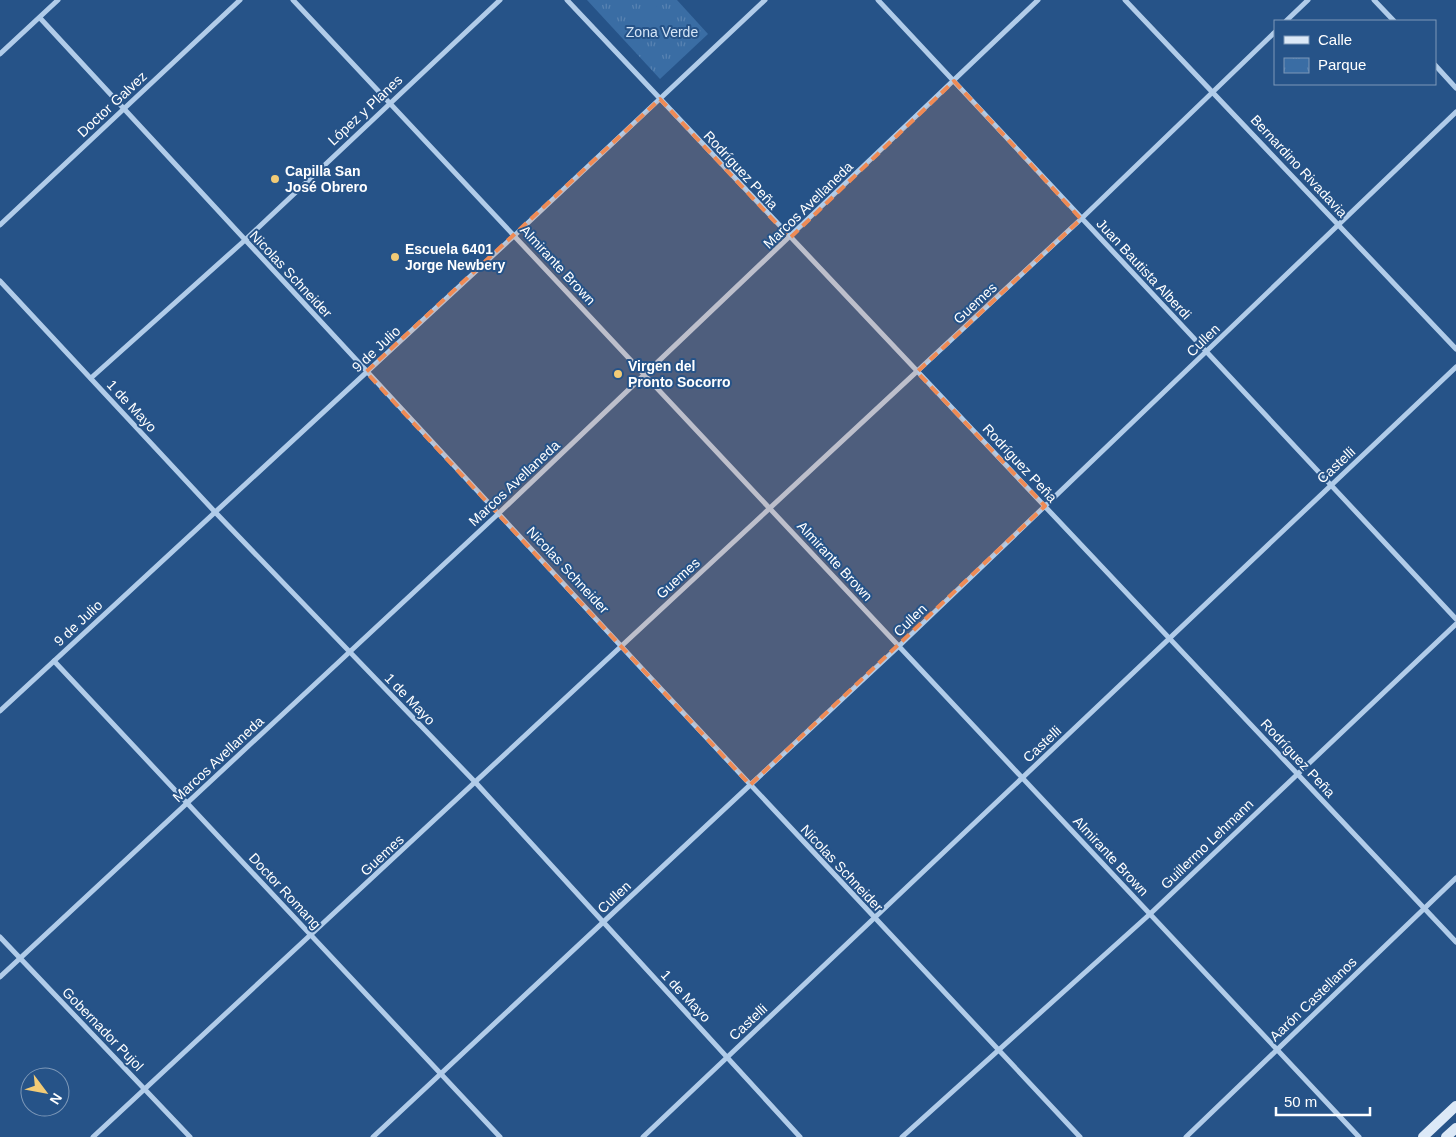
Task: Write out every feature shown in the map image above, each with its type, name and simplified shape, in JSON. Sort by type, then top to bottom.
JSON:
[{"type":"main road","points":[[1423,1137],[1456,1106]]},
{"type":"main road","points":[[1446,1137],[1456,1128]]},
{"type":"street","points":[[0,54],[58,0]]},
{"type":"street","name":"Doctor Galvez","points":[[0,225],[240,0]]},
{"type":"street","name":"Almirante Brown","points":[[294,0],[1359,1137]]},
{"type":"street","name":"López y Planes","points":[[91,378],[244,241],[500,0]]},
{"type":"street","name":"Rodríguez Peña","points":[[567,0],[1456,942]]},
{"type":"street","name":"9 de Julio","points":[[0,711],[515,236],[765,0]]},
{"type":"street","name":"Juan Bautista Alberdi","points":[[878,0],[1456,619]]},
{"type":"street","name":"Marcos Avellaneda","points":[[0,977],[499,513],[1038,0]]},
{"type":"street","name":"Bernardino Rivadavia","points":[[1125,0],[1456,349]]},
{"type":"street","points":[[1287,20],[1308,0]]},
{"type":"street","points":[[1374,0],[1393,20]]},
{"type":"street","name":"Nicolas Schneider","points":[[40,18],[244,241],[1080,1137]]},
{"type":"street","name":"Guemes","points":[[93,1137],[312,936],[622,645],[1082,219],[1274,33]]},
{"type":"street","points":[[1436,66],[1456,88]]},
{"type":"street","name":"Cullen","points":[[373,1137],[899,646],[1456,112]]},
{"type":"street","name":"1 de Mayo","points":[[0,281],[215,512],[476,783],[800,1137]]},
{"type":"street","name":"Castelli","points":[[643,1137],[1456,367]]},
{"type":"street","name":"Guillermo Lehmann","points":[[902,1137],[1150,914],[1456,624]]},
{"type":"street","name":"Doctor Romang","points":[[54,661],[500,1137]]},
{"type":"street","name":"Aarón Castellanos","points":[[1186,1137],[1456,878]]},
{"type":"street","name":"Gobernador Pujol","points":[[0,937],[190,1137]]},
{"type":"highlighted area","points":[[954,81],[1081,219],[917,372],[1045,506],[750,785],[366,372],[660,99],[790,238]]},
{"type":"green space","name":"Zona Verde","points":[[587,0],[677,0],[708,34],[660,79]]},
{"type":"green space","points":[[656,6],[682,33],[670,44],[644,17]]},
{"type":"place","name":"Capilla San José Obrero","points":[[275,179]]},
{"type":"place","name":"Escuela 6401 Jorge Newbery","points":[[395,257]]},
{"type":"place","name":"Virgen del Pronto Socorro","points":[[618,374]]}]
